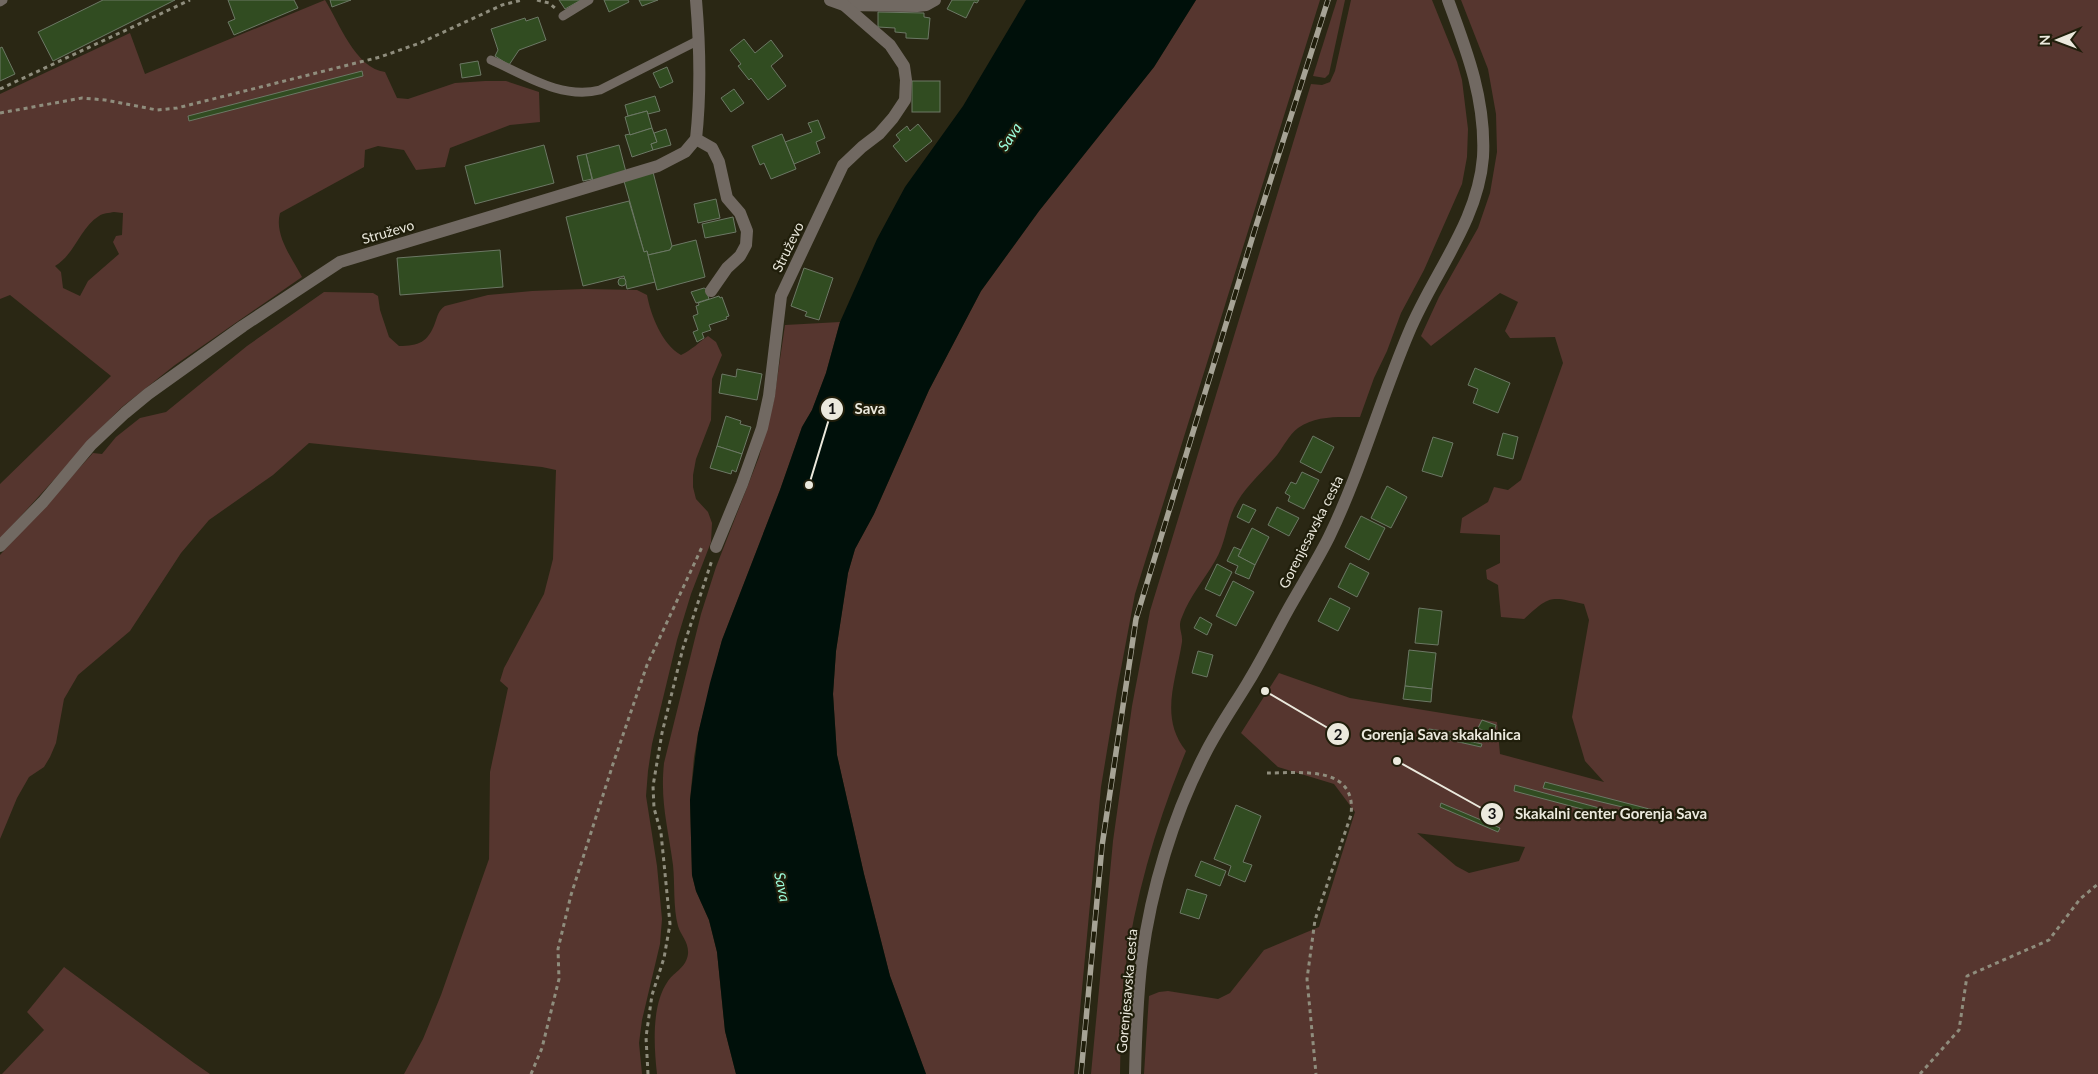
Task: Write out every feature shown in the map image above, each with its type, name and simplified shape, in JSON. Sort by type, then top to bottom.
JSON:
[{"type":"street","points":[[696,0],[699,40],[696,139],[712,148],[719,162],[727,198],[740,213],[747,231],[746,245],[740,256],[727,268],[711,291]]},
{"type":"street","name":"Struževo","points":[[716,547],[742,484],[762,428],[769,396],[781,296],[843,166],[862,147],[879,134],[894,118],[905,100],[906,80],[904,66],[890,45],[844,6],[830,0]]},
{"type":"street","name":"Struževo","points":[[844,6],[917,6],[926,5],[935,0]]},
{"type":"street","name":"Gorenjesavska cesta","points":[[1135,1074],[1136,1015],[1142,958],[1151,906],[1178,817],[1206,753],[1249,681],[1328,538],[1360,468],[1400,354],[1417,313],[1464,227],[1476,193],[1483,159],[1483,120],[1475,76],[1448,0]]},
{"type":"street","name":"Struževo","points":[[0,546],[43,502],[92,445],[125,413],[148,394],[243,326],[340,262],[658,166],[685,152],[696,139]]},
{"type":"lane","points":[[563,16],[589,0]]},
{"type":"lane","points":[[491,60],[551,87],[572,93],[588,93],[600,90],[699,40]]},
{"type":"path","points":[[0,89],[190,0]]},
{"type":"path","points":[[0,114],[82,98],[105,100],[157,110],[177,108],[380,58],[420,43],[502,5],[522,0]]},
{"type":"path","points":[[537,0],[549,3],[563,16]]},
{"type":"path","points":[[532,1074],[542,1048],[560,979],[558,949],[571,895],[613,764],[647,665],[703,546]]},
{"type":"path","points":[[648,1074],[646,1037],[652,995],[664,958],[670,924],[661,833],[654,808],[653,786],[662,733],[683,648],[716,547]]},
{"type":"path","points":[[1267,774],[1302,773],[1328,776],[1345,785],[1353,801],[1351,815],[1315,920],[1307,979],[1316,1074]]},
{"type":"path","points":[[1920,1074],[1959,1030],[1967,976],[2049,940],[2080,899],[2098,884]]},
{"type":"shaded area","points":[[325,0],[349,43],[365,62],[374,69],[385,72],[397,98],[408,99],[455,83],[506,81],[539,92],[540,122],[510,125],[450,148],[445,167],[416,170],[404,150],[378,146],[365,150],[364,167],[280,213],[279,221],[282,238],[302,277],[175,365],[122,407],[0,539],[0,484],[111,376],[10,295],[0,299],[0,94],[130,33],[145,74]],"holes":[[[123,213],[122,235],[116,236],[113,242],[119,254],[88,281],[80,296],[63,288],[61,272],[55,266],[68,255],[92,221],[104,214]]]},
{"type":"shaded area","points":[[1196,0],[1320,0],[1135,594],[1101,787],[1074,1074],[926,1074],[890,976],[837,755],[833,694],[836,651],[848,573],[855,549],[874,514],[929,390],[981,291],[1039,211],[1154,67]]},
{"type":"shaded area","points":[[1337,0],[1345,0],[1329,74],[1325,78],[1313,76]]},
{"type":"shaded area","points":[[1351,0],[1432,0],[1457,62],[1462,80],[1468,129],[1467,157],[1462,184],[1424,270],[1401,313],[1360,417],[1320,419],[1305,424],[1291,434],[1277,455],[1248,486],[1238,500],[1218,555],[1185,609],[1180,624],[1182,642],[1171,712],[1178,738],[1186,751],[1148,860],[1129,943],[1121,1010],[1120,1074],[1091,1074],[1113,841],[1132,706],[1150,611],[1311,84],[1322,85],[1330,82],[1335,71]]},
{"type":"shaded area","points":[[1461,0],[2098,0],[2098,1074],[1144,1074],[1149,996],[1168,991],[1218,999],[1230,993],[1264,950],[1319,927],[1355,812],[1334,784],[1278,767],[1241,733],[1279,673],[1350,698],[1497,722],[1500,754],[1604,782],[1585,761],[1572,717],[1589,620],[1584,604],[1557,599],[1540,605],[1524,619],[1501,617],[1498,585],[1487,579],[1486,570],[1500,563],[1500,535],[1460,533],[1462,518],[1488,502],[1494,487],[1508,490],[1521,480],[1563,363],[1555,337],[1510,338],[1505,331],[1518,302],[1500,293],[1431,346],[1421,336],[1439,297],[1478,228],[1490,193],[1497,152],[1496,114],[1488,69]],"holes":[[[1417,833],[1525,847],[1519,861],[1469,873],[1456,866]]]},
{"type":"shaded area","points":[[583,289],[637,290],[647,295],[658,329],[674,350],[681,355],[708,336],[716,342],[722,355],[712,379],[711,420],[696,459],[693,475],[696,499],[708,512],[712,523],[711,542],[691,594],[677,640],[652,744],[648,771],[646,796],[657,866],[662,919],[660,944],[642,1020],[639,1043],[642,1074],[404,1074],[423,1039],[441,995],[489,859],[490,772],[508,688],[500,681],[504,668],[544,594],[553,559],[556,470],[309,443],[273,475],[209,520],[181,553],[130,631],[78,675],[64,699],[56,743],[50,757],[44,767],[29,777],[17,798],[0,839],[0,555],[93,453],[102,454],[116,437],[140,418],[166,412],[247,346],[324,292],[373,293],[378,296],[380,310],[389,337],[399,346],[417,344],[426,339],[440,311],[445,306],[488,295]]},
{"type":"shaded area","points":[[840,322],[826,373],[812,410],[802,427],[780,490],[722,640],[694,757],[690,800],[692,875],[696,891],[709,920],[717,952],[725,1031],[736,1074],[657,1074],[655,1026],[659,1002],[668,981],[683,966],[688,954],[686,943],[679,930],[675,911],[673,865],[663,790],[664,763],[701,614],[716,567],[759,457],[774,400],[785,325]]},
{"type":"shaded area","points":[[64,967],[210,1074],[2,1074],[44,1030],[27,1012]]},
{"type":"water","points":[[1026,0],[1196,0],[1154,67],[1039,211],[981,291],[929,390],[874,514],[855,549],[848,573],[836,651],[833,694],[837,755],[890,976],[926,1074],[736,1074],[725,1031],[717,952],[709,920],[696,891],[692,875],[690,800],[698,734],[710,683],[722,640],[780,490],[802,427],[812,410],[826,373],[840,322],[877,239],[905,187],[963,106]]},
{"type":"building","points":[[103,0],[175,0],[53,61],[38,32]]},
{"type":"building","points":[[228,0],[294,0],[298,8],[234,35],[228,22],[235,19]]},
{"type":"building","points":[[330,0],[351,0],[332,7]]},
{"type":"building","points":[[559,0],[581,0],[565,9]]},
{"type":"building","points":[[604,0],[628,0],[629,2],[609,12]]},
{"type":"building","points":[[639,0],[658,0],[642,6]]},
{"type":"building","points":[[952,0],[979,0],[977,3],[974,2],[966,18],[947,9]]},
{"type":"building","points":[[878,12],[924,13],[924,17],[930,18],[928,39],[906,38],[906,33],[895,32],[895,28],[878,27]]},
{"type":"building","points":[[538,17],[546,40],[519,50],[509,65],[495,56],[498,50],[491,29],[525,18],[526,21]]},
{"type":"building","points":[[744,39],[755,53],[771,40],[783,56],[771,66],[786,86],[768,100],[751,78],[749,80],[738,66],[741,64],[730,50]]},
{"type":"building","points":[[2,47],[15,74],[0,81],[0,48]]},
{"type":"building","points":[[478,61],[481,75],[462,78],[460,64]]},
{"type":"building","points":[[667,67],[673,82],[660,88],[653,73]]},
{"type":"building","points":[[362,71],[363,76],[189,121],[188,116]]},
{"type":"building","points":[[912,81],[940,81],[940,112],[912,112]]},
{"type":"building","points":[[734,89],[744,103],[731,112],[721,98]]},
{"type":"building","points":[[655,96],[660,111],[648,114],[647,111],[628,116],[625,105]]},
{"type":"building","points":[[647,111],[652,128],[630,135],[625,117]]},
{"type":"building","points":[[818,120],[825,138],[816,142],[820,153],[794,164],[785,142],[812,132],[808,123]]},
{"type":"building","points":[[918,124],[932,141],[906,162],[893,146],[900,140],[896,135],[907,126],[910,131]]},
{"type":"building","points":[[652,128],[657,142],[651,144],[653,150],[632,157],[625,135]]},
{"type":"building","points":[[666,129],[671,145],[653,150],[651,144],[657,142],[654,133]]},
{"type":"building","points":[[782,134],[796,169],[771,179],[764,163],[760,165],[752,146]]},
{"type":"building","points":[[544,145],[554,183],[475,204],[465,166]]},
{"type":"building","points":[[619,145],[626,172],[593,181],[586,154]]},
{"type":"building","points":[[586,154],[592,179],[583,181],[577,156]]},
{"type":"building","points":[[653,172],[672,246],[670,250],[648,255],[647,251],[644,252],[624,181]]},
{"type":"building","points":[[716,199],[720,218],[698,223],[694,204]]},
{"type":"building","points":[[629,201],[644,252],[647,251],[655,282],[627,289],[624,276],[583,286],[566,217]]},
{"type":"building","points":[[733,217],[736,232],[705,238],[702,224]]},
{"type":"building","points":[[696,240],[705,277],[657,290],[648,255],[670,250],[672,246]]},
{"type":"building","points":[[500,250],[503,287],[400,295],[397,258]]},
{"type":"building","points":[[804,268],[833,278],[819,320],[805,316],[807,312],[791,306]]},
{"type":"building","points":[[622,278],[626,282],[622,286],[618,282]]},
{"type":"building","points":[[704,288],[709,299],[696,303],[691,292]]},
{"type":"building","points":[[719,296],[720,298],[722,297],[729,316],[726,317],[727,319],[709,325],[711,330],[702,333],[704,338],[697,342],[693,332],[698,330],[693,316],[698,314],[696,306],[699,305],[698,303]]},
{"type":"building","points":[[1475,368],[1510,383],[1498,413],[1473,403],[1478,389],[1468,385]]},
{"type":"building","points":[[737,369],[762,374],[757,400],[719,393],[722,374],[736,377]]},
{"type":"building","points":[[726,416],[741,421],[740,424],[751,427],[742,454],[717,446]]},
{"type":"building","points":[[1503,433],[1518,437],[1513,459],[1497,455]]},
{"type":"building","points":[[1313,436],[1334,447],[1321,473],[1300,462]]},
{"type":"building","points":[[1433,437],[1453,443],[1442,477],[1422,471]]},
{"type":"building","points":[[717,446],[742,454],[736,472],[732,470],[731,474],[710,468]]},
{"type":"building","points":[[1302,472],[1319,480],[1304,509],[1288,501],[1290,496],[1285,493],[1291,482],[1296,484]]},
{"type":"building","points":[[1387,486],[1407,497],[1391,528],[1371,518]]},
{"type":"building","points":[[1243,504],[1256,510],[1249,523],[1237,517]]},
{"type":"building","points":[[1277,507],[1299,518],[1289,536],[1268,525]]},
{"type":"building","points":[[1361,516],[1385,528],[1369,560],[1345,547]]},
{"type":"building","points":[[1252,528],[1269,537],[1255,565],[1238,556]]},
{"type":"building","points":[[1234,547],[1241,550],[1238,556],[1255,565],[1249,579],[1235,573],[1238,566],[1227,561]]},
{"type":"building","points":[[1350,563],[1369,573],[1357,597],[1338,587]]},
{"type":"building","points":[[1217,564],[1232,572],[1220,596],[1205,589]]},
{"type":"building","points":[[1233,581],[1254,592],[1236,626],[1216,616]]},
{"type":"building","points":[[1330,598],[1350,608],[1338,631],[1318,621]]},
{"type":"building","points":[[1419,608],[1442,611],[1438,645],[1415,643]]},
{"type":"building","points":[[1200,617],[1212,624],[1207,635],[1194,628]]},
{"type":"building","points":[[1409,650],[1436,653],[1432,689],[1405,686]]},
{"type":"building","points":[[1198,651],[1213,655],[1207,677],[1192,673]]},
{"type":"building","points":[[1405,686],[1432,689],[1431,702],[1403,699]]},
{"type":"building","points":[[1482,720],[1496,725],[1493,735],[1478,728]]},
{"type":"building","points":[[1429,729],[1457,733],[1457,735],[1429,731]]},
{"type":"building","points":[[1432,733],[1482,744],[1481,747],[1432,736]]},
{"type":"building","points":[[1545,782],[1661,812],[1660,816],[1543,788]]},
{"type":"building","points":[[1515,785],[1614,812],[1612,817],[1514,791]]},
{"type":"building","points":[[1441,803],[1500,828],[1498,832],[1440,807]]},
{"type":"building","points":[[1236,805],[1261,816],[1243,862],[1252,865],[1245,882],[1228,875],[1231,866],[1214,859]]},
{"type":"building","points":[[1201,861],[1226,871],[1220,886],[1195,876]]},
{"type":"building","points":[[1187,889],[1207,895],[1199,919],[1180,913]]},
{"type":"railway","points":[[1081,1074],[1102,846],[1136,619],[1255,229],[1328,0]]},
{"type":"place","name":"Sava","points":[[809,485]]},
{"type":"place","name":"Gorenja Sava skakalnica","points":[[1265,691]]},
{"type":"place","name":"Skakalni center Gorenja Sava","points":[[1397,761]]}]
